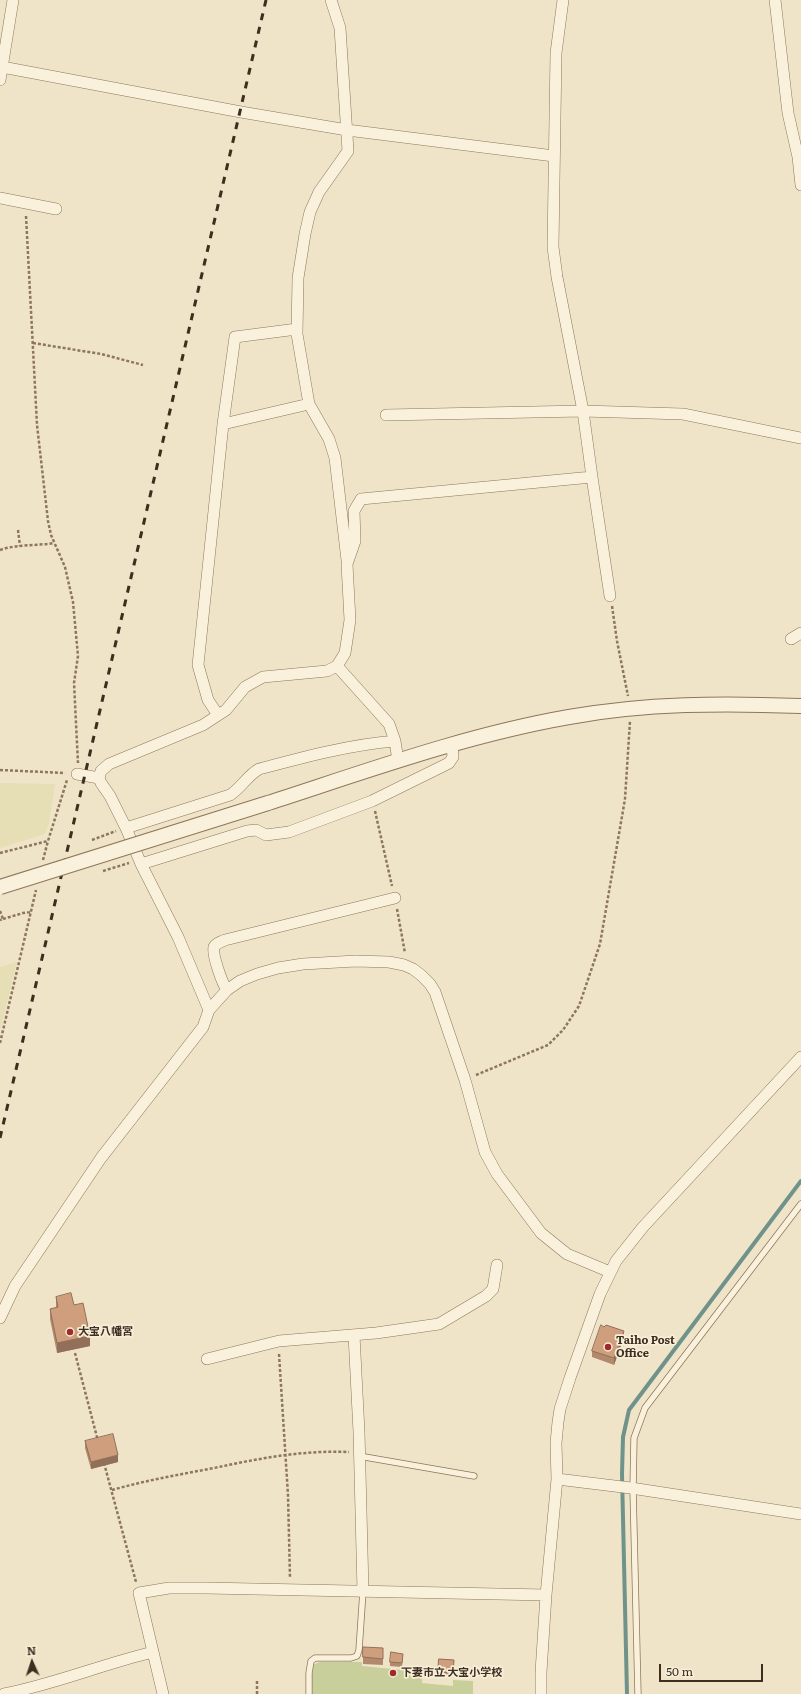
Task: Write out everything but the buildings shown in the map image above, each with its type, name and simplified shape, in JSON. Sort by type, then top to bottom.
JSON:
[{"type":"street","points":[[0,80],[13,0]]},
{"type":"street","points":[[209,1010],[178,938],[140,862],[126,828],[99,778],[101,771],[109,764],[204,725],[226,710],[246,687],[263,677],[327,671],[337,666],[345,653],[350,620],[347,564],[335,458],[329,439],[309,404],[297,329],[298,278],[304,234],[310,212],[320,192],[348,151],[340,28],[331,0]]},
{"type":"street","points":[[563,0],[556,53],[553,247],[557,277],[583,411],[610,596]]},
{"type":"street","points":[[775,0],[788,113],[798,157],[801,185]]},
{"type":"street","points":[[2,67],[347,130],[554,156]]},
{"type":"street","points":[[0,198],[56,209]]},
{"type":"street","points":[[218,715],[208,700],[198,665],[223,424],[235,337],[297,329]]},
{"type":"street","points":[[223,424],[309,404]]},
{"type":"street","points":[[386,415],[583,411],[683,414],[801,438]]},
{"type":"street","points":[[340,502],[592,477]]},
{"type":"street","points":[[347,564],[355,541],[354,511],[361,500]]},
{"type":"street","points":[[791,639],[801,633]]},
{"type":"street","points":[[337,666],[390,724],[395,741],[398,761]]},
{"type":"street","points":[[0,887],[398,761],[499,732],[557,719],[630,709],[690,705],[801,706]]},
{"type":"street","points":[[126,828],[230,795],[238,790],[252,774],[259,769],[321,753],[374,743],[395,741]]},
{"type":"street","points":[[140,862],[247,830],[256,830],[266,835],[289,832],[372,801],[449,763],[454,757],[452,745]]},
{"type":"street","points":[[73,774],[99,778]]},
{"type":"street","points":[[227,990],[220,975],[214,950],[217,944],[225,940],[395,898]]},
{"type":"street","points":[[0,1318],[16,1286],[101,1158],[202,1027],[209,1010],[227,990],[240,981],[278,968],[303,964],[356,961],[389,962],[404,965],[422,975],[435,992],[465,1080],[485,1152],[497,1174],[520,1207],[541,1233],[567,1254],[610,1272]]},
{"type":"street","points":[[541,1694],[546,1594],[557,1479],[556,1443],[560,1409],[588,1323],[610,1272],[622,1252],[643,1227],[801,1057]]},
{"type":"street","points":[[207,1360],[277,1341],[354,1335],[439,1324],[486,1296],[493,1289],[497,1265]]},
{"type":"street","points":[[354,1335],[363,1591]]},
{"type":"street","points":[[557,1479],[632,1488],[801,1514]]},
{"type":"street","points":[[162,1694],[139,1593],[169,1588],[546,1594]]},
{"type":"street","points":[[4,1694],[34,1688],[116,1661],[153,1652]]},
{"type":"lane","points":[[638,1694],[632,1488],[634,1438],[645,1408],[801,1204]]},
{"type":"lane","points":[[359,1454],[474,1476]]},
{"type":"lane","points":[[309,1694],[309,1672],[311,1661],[315,1658],[351,1658],[357,1656],[359,1650],[363,1591]]},
{"type":"path","points":[[25,204],[40,450],[48,520],[54,543],[65,567],[71,586],[77,631],[78,656],[74,683],[78,765],[62,791],[43,862]]},
{"type":"path","points":[[33,342],[101,354],[143,365]]},
{"type":"path","points":[[18,530],[20,546]]},
{"type":"path","points":[[0,550],[20,546],[54,543]]},
{"type":"path","points":[[465,1080],[548,1045],[563,1030],[579,1006],[600,944],[625,798],[630,709],[610,596]]},
{"type":"path","points":[[0,770],[73,774]]},
{"type":"path","points":[[372,801],[403,937],[404,965]]},
{"type":"path","points":[[92,840],[126,828]]},
{"type":"path","points":[[0,853],[48,841]]},
{"type":"path","points":[[96,873],[140,862]]},
{"type":"path","points":[[0,1043],[38,884]]},
{"type":"path","points":[[0,911],[1,919],[31,912]]},
{"type":"path","points":[[277,1341],[286,1455],[290,1590]]},
{"type":"path","points":[[75,1353],[99,1444]]},
{"type":"path","points":[[112,1490],[178,1475],[286,1455],[320,1452],[359,1454]]},
{"type":"path","points":[[103,1460],[139,1593]]},
{"type":"path","points":[[257,1694],[258,1681]]},
{"type":"shaded area","points":[[0,783],[55,784],[49,823],[45,834],[0,848]]},
{"type":"shaded area","points":[[17,962],[0,1031],[0,967]]},
{"type":"green space","name":"下妻市立 大宝小学校","points":[[320,1662],[362,1662],[362,1666],[423,1672],[422,1683],[453,1686],[453,1680],[473,1681],[473,1694],[312,1694],[312,1665]]},
{"type":"waterway","points":[[627,1694],[622,1474],[623,1437],[629,1410],[801,1181]]},
{"type":"railway","points":[[0,1138],[266,0]]},
{"type":"place","name":"大宝八幡宮","points":[[70,1332]]},
{"type":"place","name":"Taiho Post Office","points":[[608,1347]]},
{"type":"place","name":"下妻市立 大宝小学校","points":[[393,1673]]}]
